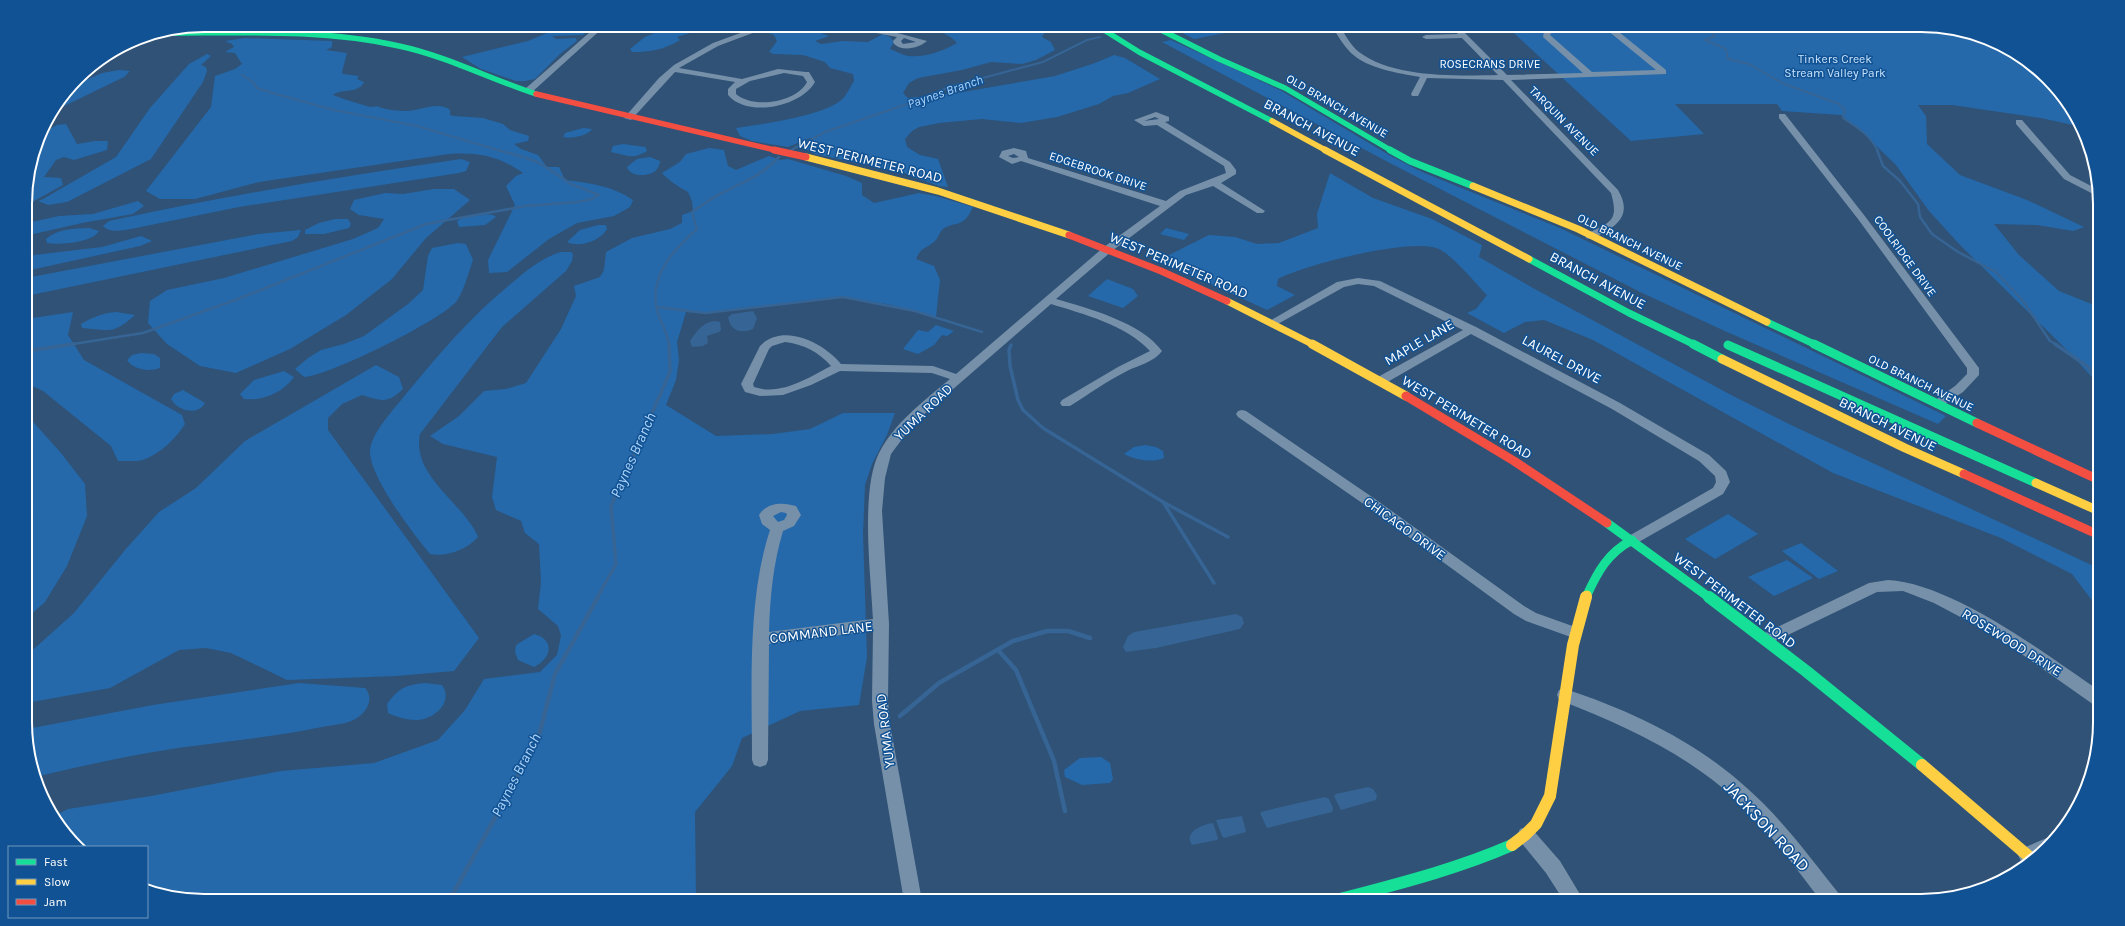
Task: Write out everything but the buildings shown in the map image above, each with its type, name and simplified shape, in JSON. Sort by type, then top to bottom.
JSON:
[{"type":"main road","name":"BRANCH AVENUE","points":[[1106,32],[1139,52],[1218,92],[1630,313],[1905,448],[2093,532]]},
{"type":"main road","name":"OLD BRANCH AVENUE","points":[[1165,32],[1214,57],[1285,88],[1410,162],[1452,180],[1534,211],[1590,236],[1936,404],[2093,477]]},
{"type":"main road","name":"WEST PERIMETER ROAD","points":[[181,33],[307,35],[375,42],[430,54],[528,92],[628,118],[907,182],[992,208],[1108,249],[1189,282],[1272,323],[1380,381],[1482,441],[1632,540],[1766,639],[1854,708],[2028,856]]},
{"type":"main road","name":"BRANCH AVENUE","points":[[1218,82],[1304,128]]},
{"type":"main road","name":"BRANCH AVENUE","points":[[1721,342],[2093,508]]},
{"type":"main road","points":[[1359,894],[1423,877],[1500,852],[1526,835],[1544,813],[1552,790],[1573,632],[1586,596],[1604,561],[1612,550],[1632,540]]},
{"type":"street","points":[[528,92],[594,32]]},
{"type":"street","points":[[628,118],[639,108],[673,69],[692,57],[727,40],[750,32]]},
{"type":"street","points":[[885,32],[901,37]]},
{"type":"street","name":"ROSECRANS DRIVE","points":[[1339,32],[1347,44],[1363,58],[1386,67],[1425,75],[1468,78],[1506,78],[1663,72],[1613,32]]},
{"type":"street","name":"TARQUIN AVENUE","points":[[1460,32],[1606,180],[1617,196],[1620,209],[1617,219],[1608,227],[1590,236]]},
{"type":"street","points":[[1548,32],[1546,35],[1590,75]]},
{"type":"street","points":[[1426,37],[1464,36]]},
{"type":"street","points":[[673,69],[741,82],[762,74],[790,71],[806,74],[811,82],[808,90],[790,99],[754,104],[745,104],[734,98],[732,92],[741,82]]},
{"type":"street","points":[[1416,94],[1425,75]]},
{"type":"street","name":"COOLRIDGE DRIVE","points":[[1782,116],[1861,218],[1973,368],[1973,375],[1963,386],[1936,404]]},
{"type":"street","name":"YUMA ROAD","points":[[912,894],[882,724],[880,701],[881,624],[875,511],[880,468],[890,445],[898,434],[958,378],[1108,249],[1189,190],[1229,175],[1231,172],[1230,167],[1158,122]]},
{"type":"street","points":[[2018,122],[2067,177],[2093,191]]},
{"type":"street","name":"EDGEBROOK DRIVE","points":[[1022,159],[1167,205]]},
{"type":"street","points":[[1213,182],[1260,211]]},
{"type":"street","name":"LAUREL DRIVE","points":[[1272,323],[1341,284],[1358,281],[1376,283],[1472,329],[1616,406],[1704,458],[1721,474],[1723,482],[1718,491],[1632,540]]},
{"type":"street","points":[[1048,300],[1103,318],[1143,340],[1156,351],[1151,356],[1109,376],[1066,403]]},
{"type":"street","name":"MAPLE LANE","points":[[1380,381],[1472,329]]},
{"type":"street","points":[[838,367],[832,359],[809,344],[798,339],[784,339],[768,344],[764,348],[747,384],[749,389],[755,392],[785,391],[838,367],[933,370],[958,378]]},
{"type":"street","name":"CHICAGO DRIVE","points":[[1242,414],[1370,502],[1519,610],[1531,617],[1573,632]]},
{"type":"street","name":"COMMAND LANE","points":[[760,760],[764,591],[768,552],[777,528]]},
{"type":"street","name":"ROSEWOOD DRIVE","points":[[1766,639],[1874,587],[1888,585],[1904,586],[1939,599],[2001,632],[2093,695]]},
{"type":"street","name":"COMMAND LANE","points":[[762,639],[881,624]]},
{"type":"street","name":"JACKSON ROAD","points":[[1564,695],[1622,718],[1682,748],[1728,781],[1758,811],[1828,894]]},
{"type":"street","points":[[1526,835],[1553,867],[1570,894]]},
{"type":"green space","points":[[549,32],[587,32],[583,35],[552,36],[556,39],[576,38],[577,41],[560,54],[535,79],[516,81],[481,69],[462,57],[528,41]]},
{"type":"green space","points":[[657,32],[693,32],[677,37],[680,40],[662,48],[651,51],[632,52],[630,49],[645,37]]},
{"type":"green space","points":[[765,32],[818,32],[829,36],[815,41],[821,44],[843,41],[868,42],[883,34],[890,37],[894,42],[890,49],[906,55],[921,56],[946,49],[957,43],[942,32],[1045,32],[1042,37],[1051,42],[1055,50],[1036,60],[1022,64],[991,62],[962,70],[918,78],[909,83],[903,93],[908,98],[957,93],[1055,76],[1114,55],[1125,58],[1160,79],[1128,93],[1113,96],[1099,104],[1057,117],[1021,123],[982,119],[939,123],[919,127],[912,131],[905,139],[907,147],[920,155],[938,159],[948,187],[939,186],[901,172],[815,154],[805,149],[812,142],[810,138],[788,147],[752,141],[740,136],[736,128],[804,116],[830,107],[842,99],[854,81],[853,74],[830,68],[825,62],[803,55],[774,54],[769,52],[777,41],[774,35]]},
{"type":"green space","points":[[1180,32],[1230,32],[1194,39]]},
{"type":"green space","name":"Tinkers Creek Stream Valley Park","points":[[1513,32],[1932,32],[1954,35],[1976,41],[2007,55],[2043,82],[2057,99],[2074,125],[2041,118],[1952,105],[1918,105],[1926,116],[1927,144],[1960,175],[2027,200],[2084,227],[2073,231],[2037,225],[1994,224],[2019,255],[2059,291],[2093,305],[2093,378],[2071,354],[1960,245],[1929,211],[1896,165],[1860,130],[1841,115],[1782,111],[1777,104],[1675,104],[1704,134],[1631,141]]},
{"type":"green space","points":[[245,38],[332,41],[332,47],[326,50],[347,53],[342,72],[343,74],[359,76],[357,79],[364,82],[362,86],[354,90],[336,93],[333,95],[370,107],[397,111],[408,111],[441,106],[450,110],[450,115],[483,118],[503,124],[510,130],[529,136],[528,141],[514,144],[521,149],[538,155],[547,167],[559,167],[565,180],[609,188],[633,200],[630,207],[614,216],[577,223],[549,239],[507,272],[489,273],[488,260],[515,205],[506,186],[516,176],[523,173],[514,167],[488,156],[449,154],[259,182],[195,199],[160,199],[146,191],[211,107],[215,76],[235,69],[242,64],[235,53],[225,52],[234,47],[232,44],[225,41]]},
{"type":"green space","points":[[1171,40],[1280,90],[1389,155],[1422,172],[1560,228],[1946,416],[1938,424],[1727,332],[1640,292],[1388,162],[1162,42]]},
{"type":"green space","points":[[207,54],[211,56],[201,65],[206,67],[207,71],[203,82],[151,159],[67,202],[48,205],[38,201],[116,157],[150,108],[189,64]]},
{"type":"green space","points":[[119,70],[130,71],[124,77],[62,107],[82,82],[102,73]]},
{"type":"green space","points":[[66,124],[77,144],[95,141],[108,141],[107,150],[74,160],[64,157],[56,160],[44,177],[61,178],[63,185],[32,202],[33,182],[41,149],[49,129],[57,125]]},
{"type":"green space","points":[[583,128],[592,129],[579,136],[570,138],[563,137],[565,133]]},
{"type":"green space","points":[[623,144],[645,147],[647,150],[646,152],[636,156],[628,156],[611,152],[613,146]]},
{"type":"green space","points":[[709,148],[724,150],[728,166],[736,170],[769,156],[780,160],[788,159],[846,176],[862,183],[862,195],[874,203],[919,193],[936,196],[973,207],[966,219],[962,222],[950,225],[942,230],[935,241],[922,250],[916,259],[934,266],[940,280],[936,317],[887,304],[843,297],[705,313],[686,312],[677,342],[679,360],[676,380],[666,405],[716,436],[773,434],[810,429],[843,413],[895,413],[887,435],[872,464],[865,485],[863,534],[867,657],[859,705],[800,711],[742,738],[732,766],[695,812],[696,894],[193,894],[171,891],[148,885],[148,846],[85,846],[82,844],[59,814],[68,809],[151,796],[281,771],[374,763],[438,740],[465,710],[484,679],[540,672],[557,655],[561,636],[558,626],[538,609],[541,582],[539,544],[525,533],[521,521],[496,510],[492,497],[497,457],[443,444],[430,436],[459,416],[484,391],[506,389],[526,383],[561,329],[576,296],[574,286],[600,277],[604,270],[606,252],[632,238],[670,229],[682,223],[682,215],[693,211],[692,201],[688,192],[674,184],[662,173],[680,162],[686,154]]},
{"type":"green space","points":[[650,157],[660,161],[658,168],[655,171],[647,175],[637,175],[629,171],[627,167],[637,159]]},
{"type":"green space","points":[[461,159],[470,162],[466,171],[459,173],[239,207],[126,230],[116,231],[103,226],[109,221],[241,195],[329,179]]},
{"type":"green space","points":[[1330,173],[1373,198],[1432,219],[1482,245],[1479,257],[1533,288],[1733,396],[1791,425],[2093,566],[2093,602],[2072,574],[2001,538],[1833,473],[1593,340],[1544,320],[1525,322],[1504,333],[1467,313],[1476,309],[1487,295],[1459,265],[1441,250],[1428,246],[1409,246],[1360,254],[1311,266],[1278,279],[1277,286],[1295,295],[1267,310],[1159,260],[1209,235],[1235,237],[1257,244],[1279,243],[1318,228],[1317,214]]},
{"type":"green space","points":[[434,189],[454,189],[470,200],[426,238],[392,279],[346,315],[290,349],[236,373],[200,366],[167,344],[148,323],[150,301],[167,290],[224,278],[353,239],[378,228],[384,219],[359,215],[350,209],[354,200],[385,193],[403,194]]},
{"type":"green space","points":[[138,201],[144,206],[133,214],[82,223],[32,234],[32,222],[59,216],[93,214]]},
{"type":"green space","points":[[485,214],[496,217],[485,225],[459,227],[457,221],[467,216]]},
{"type":"green space","points":[[335,219],[348,219],[351,224],[349,228],[324,234],[305,234],[305,230],[319,223]]},
{"type":"green space","points":[[598,225],[606,225],[607,229],[595,240],[584,244],[572,244],[567,242],[580,230]]},
{"type":"green space","points":[[89,228],[99,231],[95,235],[83,241],[59,244],[47,243],[46,239],[61,231]]},
{"type":"green space","points":[[1166,228],[1189,234],[1184,240],[1160,234]]},
{"type":"green space","points":[[301,230],[298,237],[292,241],[32,295],[32,277],[258,234]]},
{"type":"green space","points":[[141,236],[152,241],[140,246],[32,270],[32,255],[102,247]]},
{"type":"green space","points":[[458,243],[466,244],[473,260],[459,298],[445,311],[407,334],[359,358],[318,374],[304,377],[295,369],[308,358],[321,350],[344,344],[364,336],[408,304],[423,290],[428,256],[432,248]]},
{"type":"green space","points":[[561,252],[571,252],[573,254],[572,261],[566,271],[502,327],[420,434],[419,449],[423,463],[440,488],[462,512],[478,537],[468,546],[456,552],[436,555],[430,554],[413,533],[394,505],[378,477],[372,464],[370,453],[374,438],[378,430],[418,379],[470,321],[498,295],[530,269],[548,257]]},
{"type":"green space","points":[[1107,279],[1133,289],[1138,296],[1123,308],[1088,296]]},
{"type":"green space","points":[[73,312],[68,335],[84,360],[182,415],[185,424],[181,430],[171,442],[151,456],[137,461],[118,461],[111,446],[43,391],[32,386],[32,318]]},
{"type":"green space","points":[[116,312],[135,315],[121,326],[110,330],[82,328],[81,324],[90,319],[102,314]]},
{"type":"green space","points":[[936,325],[954,331],[947,336],[942,335],[934,345],[918,354],[903,349],[918,330],[928,332]]},
{"type":"green space","points":[[141,353],[154,354],[160,358],[160,368],[151,370],[142,369],[134,366],[127,360],[132,355]]},
{"type":"green space","points":[[376,365],[399,377],[403,389],[398,394],[384,400],[374,399],[362,395],[342,404],[328,418],[328,430],[479,638],[454,671],[396,676],[287,680],[231,653],[206,648],[179,650],[110,688],[32,702],[32,651],[74,613],[125,550],[159,512],[196,488],[245,441]]},
{"type":"green space","points":[[284,371],[294,377],[278,392],[258,399],[244,399],[240,394],[254,380]]},
{"type":"green space","points":[[183,390],[205,403],[197,410],[192,411],[182,409],[171,399],[174,394]]},
{"type":"green space","points":[[32,421],[61,453],[85,484],[87,516],[67,566],[45,602],[32,614]]},
{"type":"green space","points":[[1145,445],[1156,447],[1163,451],[1164,458],[1159,460],[1144,460],[1124,454],[1134,447]]},
{"type":"green space","points":[[1728,514],[1758,534],[1715,559],[1685,539]]},
{"type":"green space","points":[[1801,543],[1838,571],[1819,579],[1782,551]]},
{"type":"green space","points":[[1787,560],[1813,578],[1774,596],[1748,577]]},
{"type":"green space","points":[[534,634],[546,641],[549,650],[540,664],[534,667],[518,660],[515,652],[516,645]]},
{"type":"green space","points":[[299,683],[365,688],[369,696],[367,708],[364,712],[349,722],[268,736],[160,751],[41,776],[33,744],[32,728],[153,705]]},
{"type":"green space","points":[[425,683],[442,685],[446,698],[440,709],[429,717],[416,720],[402,718],[388,713],[387,704],[395,694],[407,686]]},
{"type":"green space","points":[[1101,757],[1110,763],[1113,779],[1110,783],[1082,785],[1065,777],[1064,770],[1080,758]]},
{"type":"shaded area","points":[[753,311],[757,318],[753,329],[740,331],[734,328],[729,322],[728,317],[732,314]]},
{"type":"shaded area","points":[[714,321],[720,322],[721,330],[707,336],[708,343],[703,346],[692,347],[690,341],[698,331],[706,324]]},
{"type":"shaded area","points":[[1236,614],[1242,617],[1244,623],[1240,629],[1156,648],[1126,652],[1123,647],[1128,636],[1134,632]]},
{"type":"shaded area","points":[[1368,787],[1373,789],[1377,795],[1376,800],[1341,810],[1334,796],[1336,794]]},
{"type":"shaded area","points":[[1325,797],[1329,799],[1333,808],[1332,812],[1267,828],[1260,813],[1264,811]]},
{"type":"shaded area","points":[[1242,816],[1246,832],[1224,838],[1216,820]]},
{"type":"shaded area","points":[[1213,823],[1218,838],[1217,840],[1192,845],[1190,836],[1192,833],[1204,825]]},
{"type":"waterway","points":[[1711,32],[1715,36],[1705,40],[1726,49],[1728,59],[1749,64],[1782,83],[1839,104],[1845,110],[1843,118],[1867,136],[1878,151]]},
{"type":"waterway","name":"Paynes Branch","points":[[791,150],[825,132],[910,103],[952,86],[1043,62],[1087,40],[1100,37]]},
{"type":"waterway","points":[[242,75],[253,82],[257,88],[276,94],[334,110],[417,126],[501,151]]},
{"type":"waterway","points":[[498,150],[523,157]]},
{"type":"waterway","points":[[1877,150],[1883,166],[1900,181],[1918,204],[1920,217],[1932,234],[1958,252],[1996,272],[2023,301],[2050,341],[2057,345]]},
{"type":"waterway","name":"Paynes Branch","points":[[657,307],[655,298],[656,286],[665,265],[672,255],[697,229],[692,212],[716,196],[759,174],[779,157]]},
{"type":"waterway","points":[[67,345],[143,333],[238,299],[426,224],[526,206],[577,202],[592,199],[599,195],[571,184],[540,163],[526,158]]},
{"type":"waterway","points":[[657,307],[705,313],[843,297],[915,311],[982,332]]},
{"type":"waterway","name":"Paynes Branch","points":[[657,307],[669,345]]},
{"type":"waterway","points":[[32,350],[74,344]]},
{"type":"waterway","name":"Paynes Branch","points":[[597,598],[616,564],[611,506],[670,372],[669,344]]},
{"type":"waterway","points":[[2055,344],[2087,366],[2093,375]]},
{"type":"waterway","points":[[1011,345],[1009,350],[1010,366],[1018,400],[1023,410],[1043,428],[1163,502]]},
{"type":"waterway","points":[[1163,502],[1228,537]]},
{"type":"waterway","points":[[1163,502],[1214,583]]},
{"type":"waterway","name":"Paynes Branch","points":[[453,894],[538,739],[555,674],[598,597]]},
{"type":"waterway","points":[[900,716],[939,683],[1013,641],[1047,631],[1068,631],[1090,638]]},
{"type":"waterway","points":[[998,650],[1016,670],[1054,761],[1065,811]]},
{"type":"traffic: fast","points":[[1107,32],[1139,52],[1272,121]]},
{"type":"traffic: fast","points":[[1165,32],[1219,59],[1285,88],[1410,161],[1473,186]]},
{"type":"traffic: fast","points":[[182,33],[312,35],[370,41],[399,46],[434,56],[536,94]]},
{"type":"traffic: fast","points":[[1529,259],[1629,313],[1722,359]]},
{"type":"traffic: fast","points":[[1767,322],[1977,423]]},
{"type":"traffic: fast","points":[[1728,345],[2036,483]]},
{"type":"traffic: fast","points":[[1607,523],[1767,641],[1922,765]]},
{"type":"traffic: fast","points":[[1587,595],[1599,569],[1604,562],[1615,550],[1632,540]]},
{"type":"traffic: fast","points":[[1359,894],[1432,874],[1489,855],[1512,845]]},
{"type":"traffic: slow","points":[[1272,121],[1529,259]]},
{"type":"traffic: slow","points":[[806,157],[938,191],[1069,235]]},
{"type":"traffic: slow","points":[[1473,186],[1578,229],[1767,322]]},
{"type":"traffic: slow","points":[[1227,301],[1325,351],[1406,396]]},
{"type":"traffic: slow","points":[[1722,359],[1905,448],[1964,474]]},
{"type":"traffic: slow","points":[[2036,483],[2093,508]]},
{"type":"traffic: slow","points":[[1512,845],[1531,830],[1536,824],[1544,811],[1550,796],[1559,745],[1573,645],[1587,595]]},
{"type":"traffic: slow","points":[[1922,765],[2028,856]]},
{"type":"traffic: jam","points":[[536,94],[806,157]]},
{"type":"traffic: jam","points":[[1069,235],[1161,271],[1227,301]]},
{"type":"traffic: jam","points":[[1406,396],[1514,461],[1607,523]]},
{"type":"traffic: jam","points":[[1977,423],[2093,477]]},
{"type":"traffic: jam","points":[[1964,474],[2093,532]]}]
